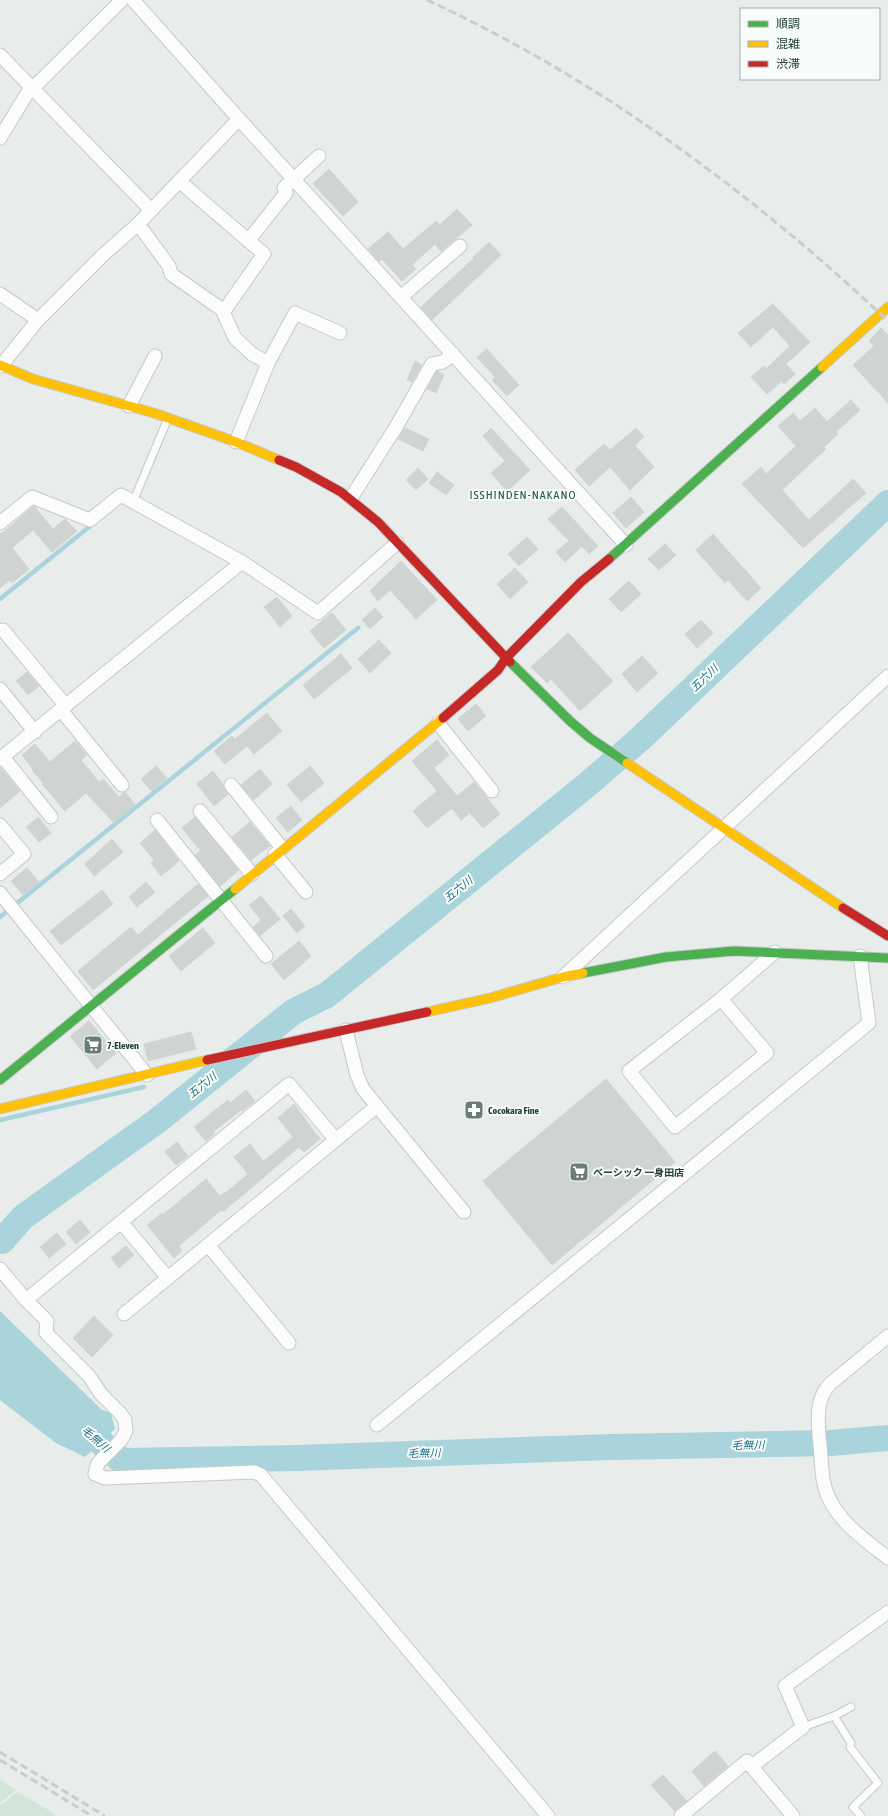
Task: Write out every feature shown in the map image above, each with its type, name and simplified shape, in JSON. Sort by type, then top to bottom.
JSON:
[{"type":"street","points":[[0,138],[32,88],[122,0]]},
{"type":"street","points":[[133,0],[239,119],[626,545]]},
{"type":"street","points":[[0,55],[150,209]]},
{"type":"street","points":[[239,119],[150,209],[138,224],[103,255],[38,320],[0,366],[33,379],[168,418],[236,442],[296,467],[324,481],[351,498],[374,518],[506,658],[570,721],[590,738],[725,827],[835,903],[888,936]]},
{"type":"street","points":[[248,240],[286,193],[284,188],[293,178],[319,156]]},
{"type":"street","points":[[179,181],[264,254],[224,311]]},
{"type":"street","points":[[138,224],[169,266],[171,274],[224,311],[234,338],[252,354],[268,364]]},
{"type":"street","points":[[401,297],[460,246]]},
{"type":"street","points":[[0,294],[38,320]]},
{"type":"street","points":[[0,1080],[279,851],[438,723],[498,670],[506,658],[581,582],[626,545],[888,308]]},
{"type":"street","points":[[236,442],[268,364],[295,313],[340,334]]},
{"type":"street","points":[[351,498],[396,427],[432,364],[443,362],[453,354]]},
{"type":"street","points":[[129,406],[155,356]]},
{"type":"street","points":[[0,524],[32,497],[90,520],[120,495],[242,562],[318,613],[397,543]]},
{"type":"street","points":[[50,817],[1,758],[242,562]]},
{"type":"street","points":[[3,630],[122,785]]},
{"type":"street","points":[[563,976],[888,676]]},
{"type":"street","points":[[0,689],[34,732]]},
{"type":"street","points":[[438,723],[492,790]]},
{"type":"street","points":[[231,785],[279,851],[306,892]]},
{"type":"street","points":[[200,811],[252,874]]},
{"type":"street","points":[[157,820],[266,956]]},
{"type":"street","points":[[0,825],[24,854],[0,874]]},
{"type":"street","points":[[8,903],[92,1005],[147,1075]]},
{"type":"street","points":[[0,1109],[282,1043],[490,998],[563,976],[690,954],[734,951],[888,958]]},
{"type":"street","points":[[721,999],[767,1052],[675,1127],[629,1072],[721,999],[775,952]]},
{"type":"street","points":[[377,1424],[869,1023],[860,956]]},
{"type":"street","points":[[346,1030],[362,1089],[464,1212]]},
{"type":"street","points":[[26,1300],[289,1084],[336,1140]]},
{"type":"street","points":[[124,1314],[377,1106]]},
{"type":"street","points":[[121,1222],[168,1278]]},
{"type":"street","points":[[208,1245],[289,1343]]},
{"type":"street","points":[[1,1270],[26,1300],[47,1321],[46,1333],[89,1376],[101,1394],[120,1412],[125,1420],[126,1431],[121,1440],[98,1463],[95,1474],[105,1478],[254,1472],[261,1475],[548,1816]]},
{"type":"street","points":[[888,1336],[830,1384],[820,1398],[818,1417],[823,1480],[834,1506],[848,1526],[888,1558]]},
{"type":"street","points":[[752,1766],[803,1727],[785,1686],[888,1612]]},
{"type":"street","points":[[681,1816],[747,1761],[793,1816]]},
{"type":"lane","points":[[133,502],[168,418]]},
{"type":"lane","points":[[803,1727],[834,1716],[851,1707]]},
{"type":"lane","points":[[834,1716],[851,1743],[850,1747],[878,1783],[853,1807],[861,1816]]},
{"type":"green space","points":[[0,1780],[16,1790],[0,1803]]},
{"type":"green space","points":[[17,1792],[52,1812],[55,1816],[0,1816],[0,1806]]},
{"type":"water","points":[[0,1311],[102,1410],[111,1413],[115,1429],[85,1457],[56,1443],[0,1400]]},
{"type":"building","points":[[329,169],[358,202],[343,216],[313,184]]},
{"type":"building","points":[[457,209],[472,225],[441,251],[435,244],[412,265],[416,269],[402,281],[382,259],[379,261],[368,249],[388,232],[403,249],[436,221],[440,225]]},
{"type":"building","points":[[489,242],[501,255],[432,320],[421,307],[474,258],[473,257]]},
{"type":"building","points":[[773,304],[810,342],[786,364],[795,374],[784,384],[782,381],[767,394],[751,377],[764,366],[766,369],[790,346],[773,327],[751,347],[738,333]]},
{"type":"building","points":[[881,328],[888,335],[888,403],[853,365],[874,346],[869,341]]},
{"type":"building","points":[[487,349],[519,385],[507,396],[492,380],[495,377],[477,357]]},
{"type":"building","points":[[415,361],[422,365],[412,382],[407,380]]},
{"type":"building","points":[[437,371],[444,375],[436,393],[427,389]]},
{"type":"building","points":[[851,400],[860,410],[836,432],[838,434],[824,447],[826,449],[782,490],[809,520],[853,479],[866,493],[803,548],[742,484],[761,467],[766,474],[796,446],[778,426],[793,413],[800,421],[815,408],[827,422]]},
{"type":"building","points":[[405,428],[429,439],[423,451],[398,439]]},
{"type":"building","points":[[491,428],[530,470],[507,491],[491,473],[505,461],[483,436]]},
{"type":"building","points":[[636,428],[644,437],[635,445],[654,467],[630,490],[610,467],[589,486],[575,470],[604,444],[610,450]]},
{"type":"building","points":[[418,468],[428,479],[416,490],[406,480]]},
{"type":"building","points":[[437,472],[454,485],[446,495],[429,483]]},
{"type":"building","points":[[631,497],[644,512],[626,528],[613,513]]},
{"type":"building","points":[[34,506],[53,529],[65,519],[77,531],[52,552],[33,530],[12,548],[29,569],[12,583],[10,580],[0,588],[0,533],[1,534]]},
{"type":"building","points":[[562,507],[598,546],[589,554],[582,546],[565,562],[556,552],[569,541],[548,519]]},
{"type":"building","points":[[713,534],[761,588],[747,601],[728,580],[725,583],[696,550]]},
{"type":"building","points":[[527,537],[538,549],[519,566],[508,554]]},
{"type":"building","points":[[665,544],[676,555],[659,570],[648,559]]},
{"type":"building","points":[[401,561],[437,600],[416,619],[390,590],[378,601],[370,591]]},
{"type":"building","points":[[515,568],[528,582],[510,599],[497,584]]},
{"type":"building","points":[[629,581],[641,594],[621,612],[609,599]]},
{"type":"building","points":[[277,597],[292,616],[280,627],[264,607]]},
{"type":"building","points":[[375,608],[383,617],[370,629],[362,620]]},
{"type":"building","points":[[332,613],[346,630],[324,648],[310,631]]},
{"type":"building","points":[[701,620],[713,633],[697,648],[685,634]]},
{"type":"building","points":[[568,633],[613,681],[580,711],[551,679],[547,683],[531,667]]},
{"type":"building","points":[[379,640],[391,653],[370,673],[358,659]]},
{"type":"building","points":[[341,654],[352,668],[314,699],[303,685]]},
{"type":"building","points":[[642,656],[658,673],[637,692],[622,674]]},
{"type":"building","points":[[27,672],[39,686],[28,695],[16,681]]},
{"type":"building","points":[[476,704],[486,716],[468,731],[458,719]]},
{"type":"building","points":[[267,713],[282,731],[254,754],[247,746],[225,764],[214,751],[232,736],[235,739]]},
{"type":"building","points":[[437,740],[449,755],[434,768],[457,796],[474,782],[500,814],[483,828],[470,813],[461,820],[452,808],[427,828],[413,811],[437,791],[412,761]]},
{"type":"building","points":[[75,741],[87,755],[81,760],[99,782],[103,779],[119,797],[125,792],[135,804],[114,823],[86,793],[65,811],[42,784],[43,783],[22,755],[35,744],[50,762]]},
{"type":"building","points":[[156,766],[167,778],[152,791],[141,779]]},
{"type":"building","points":[[310,766],[324,783],[301,802],[287,785]]},
{"type":"building","points":[[0,767],[20,791],[0,808]]},
{"type":"building","points":[[260,769],[272,784],[254,800],[241,785]]},
{"type":"building","points":[[213,771],[223,784],[228,794],[214,806],[197,784]]},
{"type":"building","points":[[291,806],[302,820],[288,832],[276,818]]},
{"type":"building","points":[[38,817],[51,833],[39,842],[26,827]]},
{"type":"building","points":[[195,817],[239,870],[220,886],[195,855],[201,851],[182,828]]},
{"type":"building","points":[[250,822],[270,846],[251,860],[232,837]]},
{"type":"building","points":[[155,830],[179,861],[161,876],[151,863],[154,860],[140,843]]},
{"type":"building","points":[[112,839],[123,852],[94,876],[85,864]]},
{"type":"building","points":[[27,868],[39,882],[23,895],[11,881]]},
{"type":"building","points":[[146,882],[155,892],[137,907],[129,897]]},
{"type":"building","points":[[198,884],[208,896],[93,990],[78,971],[131,927],[138,935]]},
{"type":"building","points":[[102,890],[113,904],[61,945],[50,931]]},
{"type":"building","points":[[261,896],[280,919],[260,936],[253,927],[261,920],[249,905]]},
{"type":"building","points":[[291,909],[305,926],[297,933],[283,916]]},
{"type":"building","points":[[203,928],[215,943],[181,971],[169,956]]},
{"type":"building","points":[[299,941],[311,956],[284,980],[271,964]]},
{"type":"building","name":"7-Eleven","points":[[89,1021],[116,1053],[97,1069],[70,1036]]},
{"type":"building","points":[[191,1032],[196,1049],[148,1061],[144,1044]]},
{"type":"building","name":"ベーシック 一身田店","points":[[606,1079],[675,1162],[552,1265],[483,1181]]},
{"type":"building","points":[[246,1090],[255,1101],[213,1132],[214,1134],[206,1141],[194,1127],[228,1100],[230,1103]]},
{"type":"building","points":[[294,1104],[320,1139],[304,1152],[299,1147],[222,1212],[221,1210],[179,1246],[182,1251],[174,1258],[147,1225],[162,1213],[163,1215],[206,1179],[220,1196],[229,1190],[248,1174],[234,1157],[250,1144],[263,1161],[293,1137],[278,1118]]},
{"type":"building","points":[[177,1142],[188,1156],[176,1165],[165,1152]]},
{"type":"building","points":[[80,1220],[90,1232],[76,1244],[66,1232]]},
{"type":"building","points":[[57,1233],[66,1244],[49,1258],[40,1247]]},
{"type":"building","points":[[126,1246],[134,1255],[119,1268],[111,1258]]},
{"type":"building","points":[[94,1316],[113,1335],[92,1357],[73,1338]]},
{"type":"building","points":[[715,1751],[728,1766],[704,1786],[692,1771]]},
{"type":"building","points":[[663,1775],[687,1801],[675,1811],[651,1785]]},
{"type":"waterway","name":"五六川","points":[[2,1241],[23,1217],[157,1121],[293,1012],[327,995],[588,784],[640,739],[888,503]]},
{"type":"waterway","points":[[0,599],[94,523]]},
{"type":"waterway","points":[[0,917],[358,628]]},
{"type":"waterway","points":[[0,1120],[144,1087]]},
{"type":"waterway","name":"毛無川","points":[[74,1418],[122,1461],[297,1458],[611,1447],[830,1443],[888,1438]]},
{"type":"railway","points":[[427,0],[490,31],[552,65],[612,102],[670,142],[727,184],[782,228],[836,273],[888,321]]},
{"type":"railway","points":[[0,1752],[105,1816]]},
{"type":"railway","points":[[0,1760],[92,1816]]},
{"type":"traffic: fast","points":[[609,559],[822,367]]},
{"type":"traffic: fast","points":[[510,662],[570,721],[590,738],[627,763]]},
{"type":"traffic: fast","points":[[0,1080],[235,889]]},
{"type":"traffic: fast","points":[[583,973],[666,957],[734,951],[888,958]]},
{"type":"traffic: slow","points":[[822,367],[888,307]]},
{"type":"traffic: slow","points":[[0,365],[33,379],[154,413],[236,442],[279,460]]},
{"type":"traffic: slow","points":[[235,889],[443,718]]},
{"type":"traffic: slow","points":[[627,763],[843,908]]},
{"type":"traffic: slow","points":[[427,1012],[490,998],[563,977],[583,973]]},
{"type":"traffic: slow","points":[[0,1109],[207,1060]]},
{"type":"traffic: jam","points":[[279,460],[296,467],[341,492],[378,522],[510,662]]},
{"type":"traffic: jam","points":[[443,718],[498,670],[506,658],[581,582],[609,559]]},
{"type":"traffic: jam","points":[[843,908],[888,936]]},
{"type":"traffic: jam","points":[[207,1060],[427,1012]]},
{"type":"place","name":"7-Eleven","points":[[93,1045]]},
{"type":"place","name":"Cocokara Fine","points":[[474,1110]]},
{"type":"place","name":"ベーシック 一身田店","points":[[579,1172]]},
{"type":"district","name":"ISSHINDEN-NAKANO","points":[[523,495]]}]
